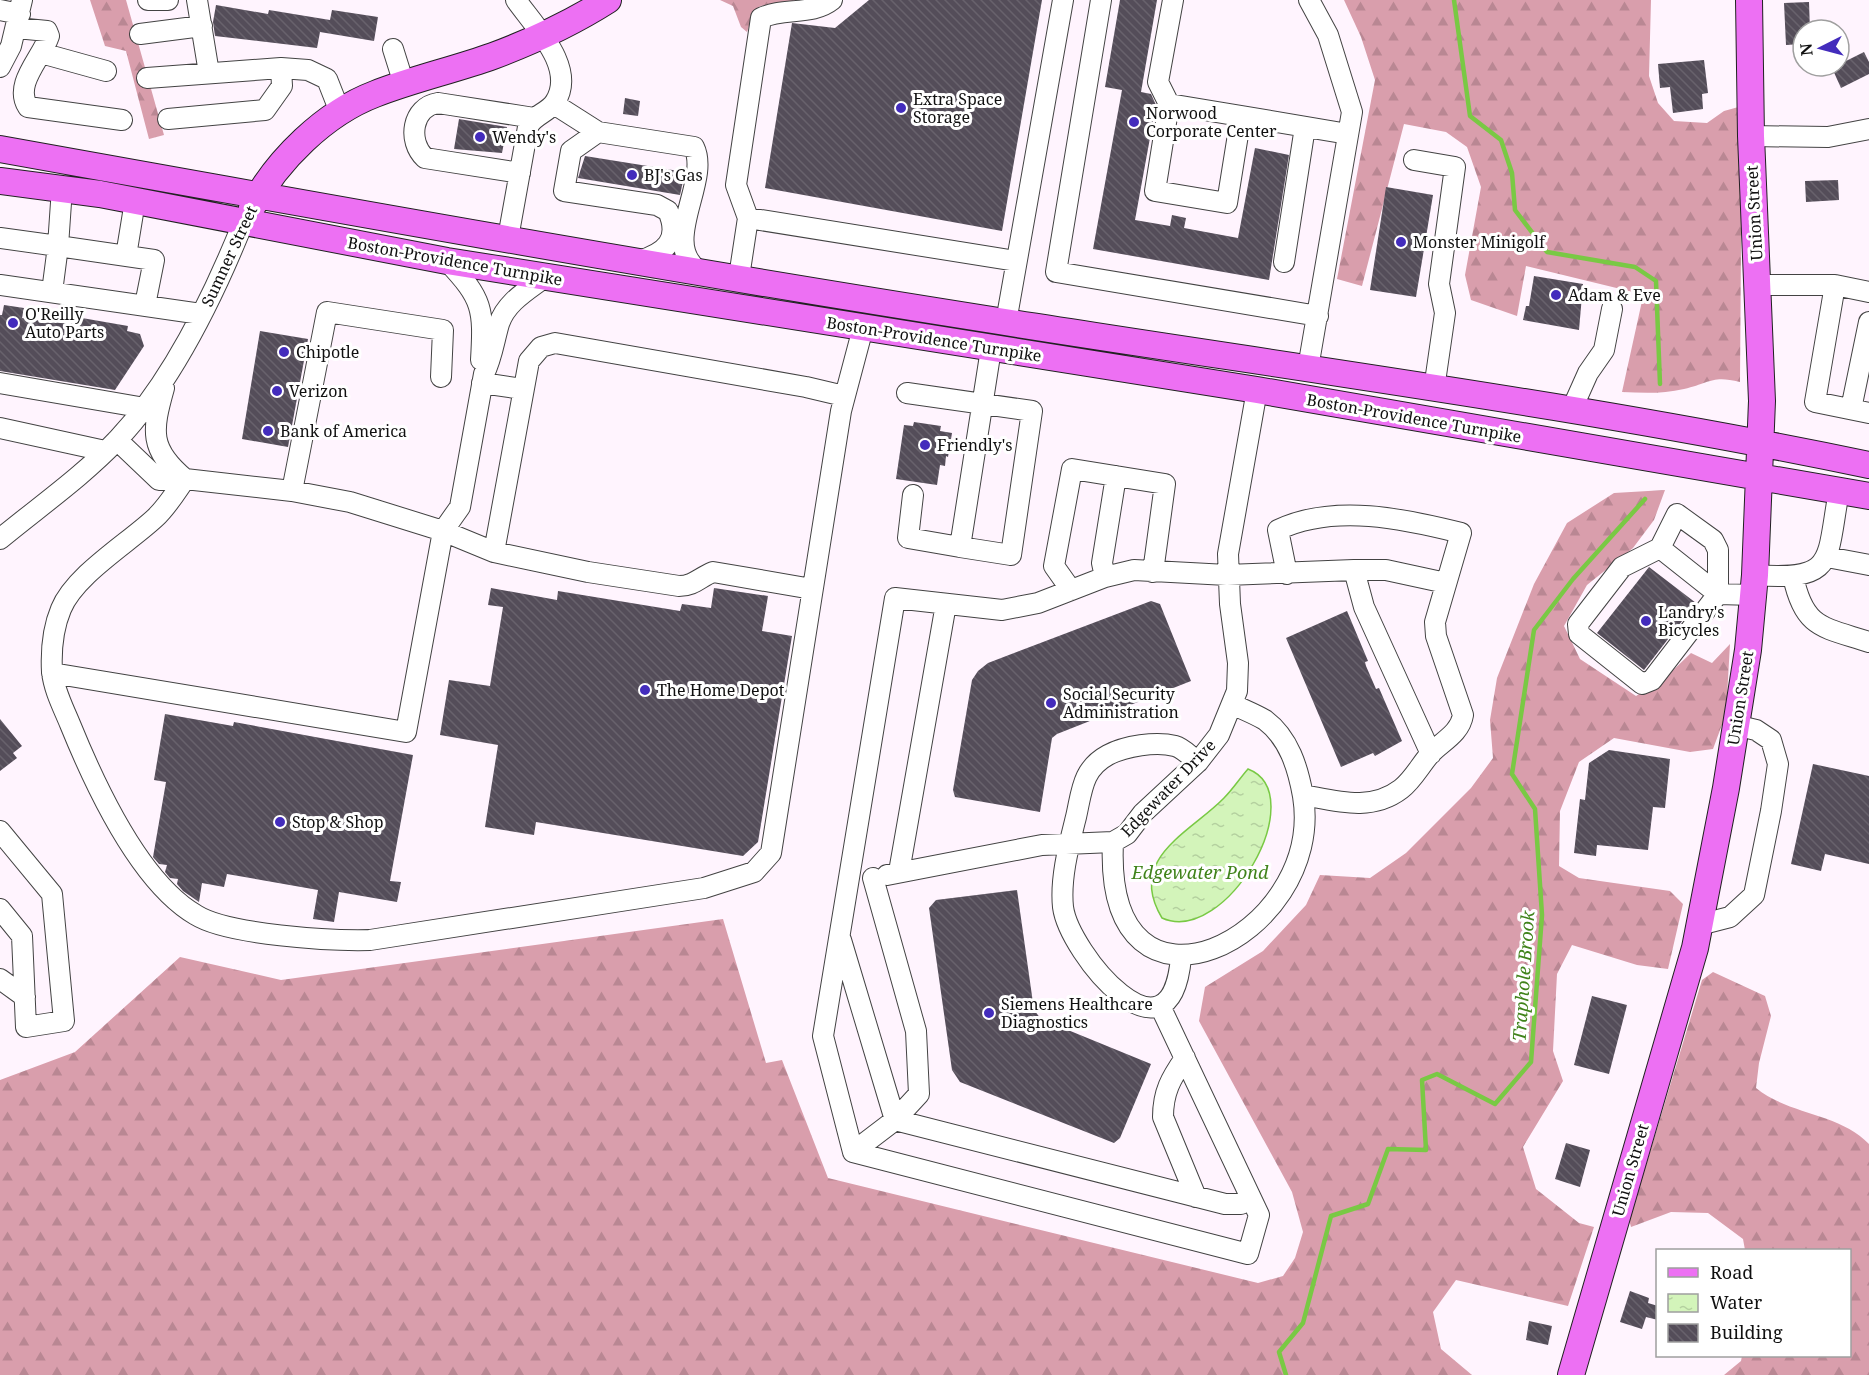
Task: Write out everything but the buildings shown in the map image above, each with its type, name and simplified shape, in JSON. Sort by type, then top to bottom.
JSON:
[{"type":"main road","name":"Sumner Street","points":[[243,223],[259,193],[296,149],[340,112],[373,94],[492,56],[541,36],[608,0]]},
{"type":"main road","name":"Union Street","points":[[1571,1375],[1695,948],[1726,788],[1755,585],[1762,401],[1751,136],[1749,0]]},
{"type":"main road","name":"Boston-Providence Turnpike","points":[[0,149],[259,193],[427,226],[1006,322],[1571,411],[1761,443],[1869,465]]},
{"type":"main road","name":"Boston-Providence Turnpike","points":[[0,181],[62,188],[135,201],[447,261],[1257,390],[1869,496]]},
{"type":"street","points":[[148,0],[168,0]]},
{"type":"street","points":[[198,0],[209,73]]},
{"type":"street","points":[[508,238],[531,123],[554,104],[561,74],[541,36],[516,0]]},
{"type":"street","points":[[739,277],[748,218],[736,185],[761,18],[776,10],[821,8],[832,0]]},
{"type":"street","points":[[1006,322],[1063,0]]},
{"type":"street","points":[[1101,0],[1056,272],[1318,316]]},
{"type":"street","points":[[1173,0],[1158,82],[1169,104],[1155,191],[1227,203],[1241,116]]},
{"type":"street","points":[[1308,368],[1352,112],[1328,35],[1309,0]]},
{"type":"street","points":[[0,10],[19,14],[47,31],[49,39],[23,92],[28,107],[122,120]]},
{"type":"street","points":[[0,67],[19,14]]},
{"type":"street","points":[[140,34],[201,26]]},
{"type":"street","points":[[393,49],[404,84]]},
{"type":"street","points":[[41,53],[106,71]]},
{"type":"street","points":[[168,119],[265,110],[282,86],[281,68]]},
{"type":"street","points":[[147,78],[281,68],[308,70],[327,79],[340,112]]},
{"type":"street","points":[[554,104],[598,132],[689,146],[695,150],[696,166],[683,249],[688,260],[699,270]]},
{"type":"street","points":[[1169,104],[1348,134]]},
{"type":"street","points":[[520,173],[497,170],[495,164],[489,160],[432,147],[427,135],[429,119],[436,113],[448,113],[531,123]]},
{"type":"street","points":[[1284,262],[1305,127]]},
{"type":"street","points":[[1751,136],[1828,137],[1869,129]]},
{"type":"street","points":[[598,132],[570,151],[564,191],[657,205],[668,211],[672,223],[668,244],[660,254],[639,261]]},
{"type":"street","points":[[1414,160],[1455,167],[1439,284],[1445,313],[1434,389]]},
{"type":"street","points":[[52,292],[62,188]]},
{"type":"street","points":[[126,256],[135,201]]},
{"type":"street","points":[[748,218],[1016,261]]},
{"type":"street","name":"Sumner Street","points":[[0,539],[111,446],[145,408],[219,283],[243,223]]},
{"type":"street","points":[[0,237],[154,260],[145,306]]},
{"type":"street","points":[[52,673],[406,732],[443,531],[460,507],[483,379],[481,307],[469,284],[447,261]]},
{"type":"street","points":[[483,379],[490,363],[500,322],[509,306],[545,277]]},
{"type":"street","points":[[0,285],[201,314]]},
{"type":"street","points":[[1758,285],[1835,285],[1869,292]]},
{"type":"street","points":[[1835,285],[1815,402],[1860,411],[1869,322]]},
{"type":"street","points":[[1571,411],[1588,373],[1604,350],[1612,309]]},
{"type":"street","points":[[292,491],[327,312],[443,330],[441,377]]},
{"type":"street","points":[[185,479],[156,517],[77,585],[61,609],[53,639],[52,673],[56,690],[91,777],[119,826],[147,868],[178,903],[197,917],[233,927],[333,941],[370,940],[692,890],[754,872],[771,853],[844,396],[863,328]]},
{"type":"street","points":[[494,552],[522,389],[530,361],[542,347],[555,344],[807,387],[844,396]]},
{"type":"street","points":[[960,547],[991,349]]},
{"type":"street","points":[[168,370],[158,411],[157,446],[161,456],[185,479]]},
{"type":"street","points":[[483,379],[522,389]]},
{"type":"street","points":[[0,383],[145,408]]},
{"type":"street","name":"Edgewater Drive","points":[[1181,957],[1160,953],[1141,940],[1129,926],[1118,906],[1113,882],[1113,842],[1127,834],[1143,813],[1198,762],[1219,735],[1237,691],[1238,663],[1227,575],[1230,542],[1257,390]]},
{"type":"street","points":[[907,393],[1032,411],[1011,555],[908,538],[913,495]]},
{"type":"street","points":[[0,428],[111,446],[159,480],[185,479],[292,491],[350,502],[443,531],[494,552],[588,572],[691,586],[704,575],[713,572],[812,589]]},
{"type":"street","points":[[1071,590],[1054,566],[1072,469],[1165,484],[1153,572]]},
{"type":"street","points":[[1106,577],[1102,562],[1116,476]]},
{"type":"street","points":[[1718,594],[1818,570],[1827,557],[1839,491]]},
{"type":"street","points":[[1677,514],[1713,540],[1718,550],[1718,594],[1652,680],[1642,684],[1579,634],[1578,624],[1622,567],[1660,548],[1677,514]]},
{"type":"street","points":[[1287,574],[1278,530],[1291,524],[1355,516],[1409,520],[1461,533],[1435,622],[1436,636],[1463,715],[1461,726],[1431,754],[1403,788],[1382,800],[1367,804],[1352,804],[1303,795]]},
{"type":"street","points":[[1660,548],[1718,594]]},
{"type":"street","points":[[1827,557],[1869,565]]},
{"type":"street","points":[[853,1152],[823,1036],[895,598],[1002,610],[1038,603],[1106,577],[1134,570],[1227,575],[1386,570],[1446,583]]},
{"type":"street","points":[[1354,570],[1364,607],[1431,754]]},
{"type":"street","points":[[1793,576],[1800,594],[1817,612],[1869,629]]},
{"type":"street","points":[[1793,576],[1803,610],[1814,622],[1869,642]]},
{"type":"street","points":[[899,872],[946,604]]},
{"type":"street","points":[[1198,762],[1176,746],[1152,745],[1118,750],[1102,758],[1086,773],[1070,842],[1063,908],[1071,931],[1092,963],[1116,990],[1139,1006],[1151,1009],[1161,1008],[1175,990],[1181,957],[1209,951],[1251,927],[1279,897],[1293,872],[1301,850],[1305,827],[1303,795],[1297,767],[1279,734],[1264,720],[1232,704]]},
{"type":"street","points":[[1699,925],[1730,917],[1754,895],[1771,811],[1778,764],[1771,740],[1756,730],[1735,725]]},
{"type":"street","points":[[0,831],[52,894],[64,1021],[26,1027],[22,936],[0,909]]},
{"type":"street","points":[[849,882],[1070,842],[1113,842]]},
{"type":"street","points":[[853,1152],[895,1119],[919,1094],[916,1031],[873,878]]},
{"type":"street","points":[[840,936],[895,1119]]},
{"type":"street","points":[[0,979],[25,997]]},
{"type":"street","points":[[853,1152],[1248,1254],[1259,1215],[1161,1008]]},
{"type":"street","points":[[1185,1058],[1168,1083],[1163,1102],[1163,1117],[1196,1197]]},
{"type":"street","points":[[895,1119],[1225,1204],[1241,1204],[1251,1199]]},
{"type":"green space","points":[[90,0],[126,0],[164,135],[149,139],[126,51],[105,46]]},
{"type":"green space","points":[[720,0],[820,0],[760,6],[747,32],[741,27],[733,6]]},
{"type":"green space","points":[[1344,0],[1651,0],[1649,76],[1658,103],[1674,121],[1707,123],[1724,111],[1742,106],[1740,382],[1723,379],[1668,392],[1622,392],[1642,301],[1633,292],[1526,266],[1517,316],[1471,300],[1465,275],[1481,187],[1467,147],[1446,132],[1404,124],[1362,286],[1337,279],[1375,80],[1361,37]]},
{"type":"green space","points":[[1665,490],[1654,520],[1633,548],[1587,585],[1564,626],[1580,659],[1636,696],[1666,677],[1691,653],[1712,663],[1730,644],[1726,714],[1713,749],[1690,752],[1614,738],[1579,762],[1560,811],[1559,866],[1579,878],[1670,891],[1683,904],[1668,969],[1637,965],[1572,945],[1557,974],[1553,1051],[1563,1081],[1523,1147],[1536,1189],[1579,1223],[1594,1227],[1568,1306],[1456,1280],[1433,1312],[1441,1349],[1472,1375],[0,1375],[0,1080],[75,1052],[180,957],[281,980],[723,919],[766,1063],[782,1060],[828,1178],[1258,1283],[1283,1276],[1295,1258],[1303,1232],[1292,1192],[1199,1021],[1205,987],[1263,951],[1306,905],[1320,875],[1370,878],[1406,853],[1471,788],[1493,758],[1490,720],[1497,678],[1534,584],[1567,523],[1614,493]]},
{"type":"green space","points":[[1713,972],[1765,996],[1771,1016],[1759,1063],[1756,1088],[1784,1104],[1844,1126],[1869,1144],[1869,1375],[1724,1375],[1741,1361],[1742,1357],[1851,1357],[1851,1249],[1745,1249],[1743,1239],[1708,1213],[1671,1212],[1631,1227],[1628,1216],[1647,1162],[1702,980]]},
{"type":"water","name":"Edgewater Pond","points":[[1248,769],[1266,784],[1271,807],[1266,835],[1253,864],[1234,890],[1212,910],[1187,921],[1162,918],[1153,897],[1152,879],[1157,863],[1180,836],[1224,798]]},
{"type":"waterway","name":"Traphole Brook","points":[[1454,0],[1470,116],[1501,140],[1512,173],[1515,210],[1547,252],[1635,267],[1656,281],[1660,384]]},
{"type":"waterway","name":"Traphole Brook","points":[[1286,1375],[1279,1352],[1303,1323],[1331,1216],[1368,1204],[1388,1149],[1426,1150],[1422,1080],[1437,1074],[1495,1104],[1531,1062],[1542,915],[1535,809],[1512,774],[1534,630],[1573,579],[1645,499]]},
{"type":"place","name":"Extra Space Storage","points":[[901,108]]},
{"type":"place","name":"Norwood Corporate Center","points":[[1134,122]]},
{"type":"place","name":"Wendy's","points":[[480,137]]},
{"type":"place","name":"BJ's Gas","points":[[632,175]]},
{"type":"place","name":"Monster Minigolf","points":[[1401,242]]},
{"type":"place","name":"Adam & Eve","points":[[1556,295]]},
{"type":"place","name":"O'Reilly Auto Parts","points":[[13,323]]},
{"type":"place","name":"Chipotle","points":[[284,352]]},
{"type":"place","name":"Verizon","points":[[277,391]]},
{"type":"place","name":"Bank of America","points":[[268,431]]},
{"type":"place","name":"Friendly's","points":[[925,445]]},
{"type":"place","name":"Landry's Bicycles","points":[[1646,621]]},
{"type":"place","name":"The Home Depot","points":[[645,690]]},
{"type":"place","name":"Social Security Administration","points":[[1051,703]]},
{"type":"place","name":"Stop & Shop","points":[[280,822]]},
{"type":"place","name":"Siemens Healthcare Diagnostics","points":[[989,1013]]}]
